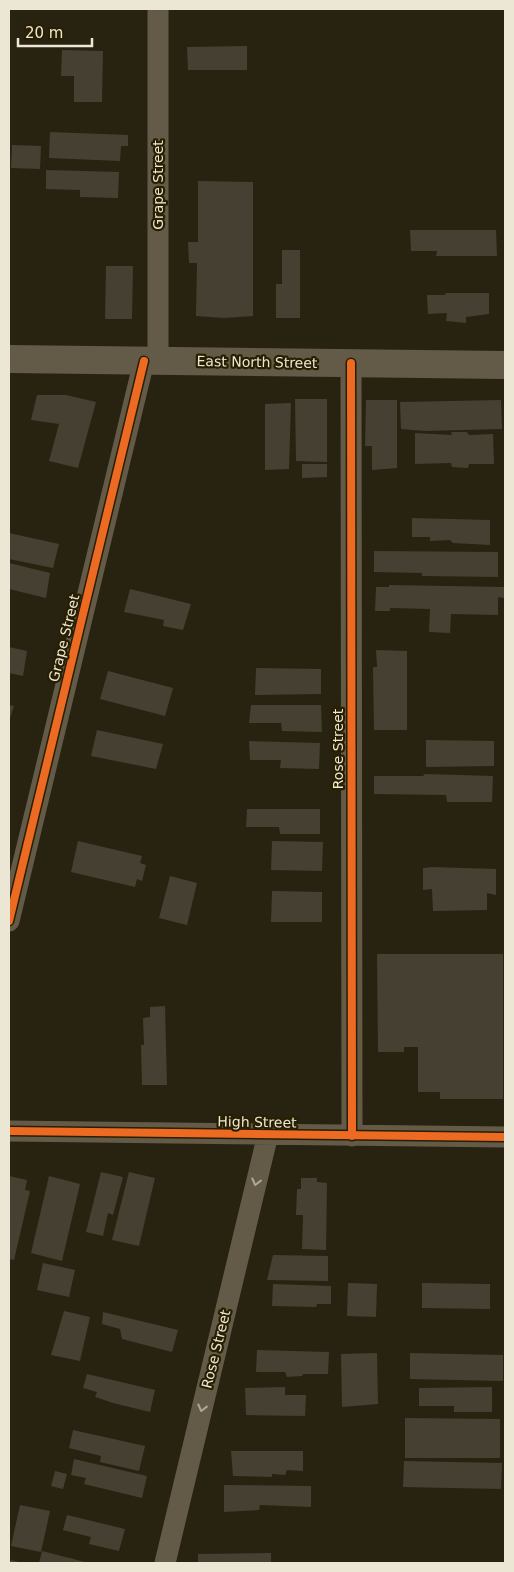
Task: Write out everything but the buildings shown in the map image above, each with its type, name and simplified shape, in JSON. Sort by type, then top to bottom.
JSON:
[{"type":"street","name":"Grape Street","points":[[9,921],[151,361],[158,9]]},
{"type":"street","name":"East North Street","points":[[9,359],[505,365]]},
{"type":"street","name":"Rose Street","points":[[350,363],[352,1136]]},
{"type":"street","name":"High Street","points":[[9,1131],[505,1137]]},
{"type":"street","name":"Rose Street","points":[[164,1563],[268,1134]]},
{"type":"cycle path","points":[[9,921],[144,361]]},
{"type":"cycle path","points":[[351,363],[352,1136]]},
{"type":"cycle path","points":[[9,1131],[505,1137]]}]
